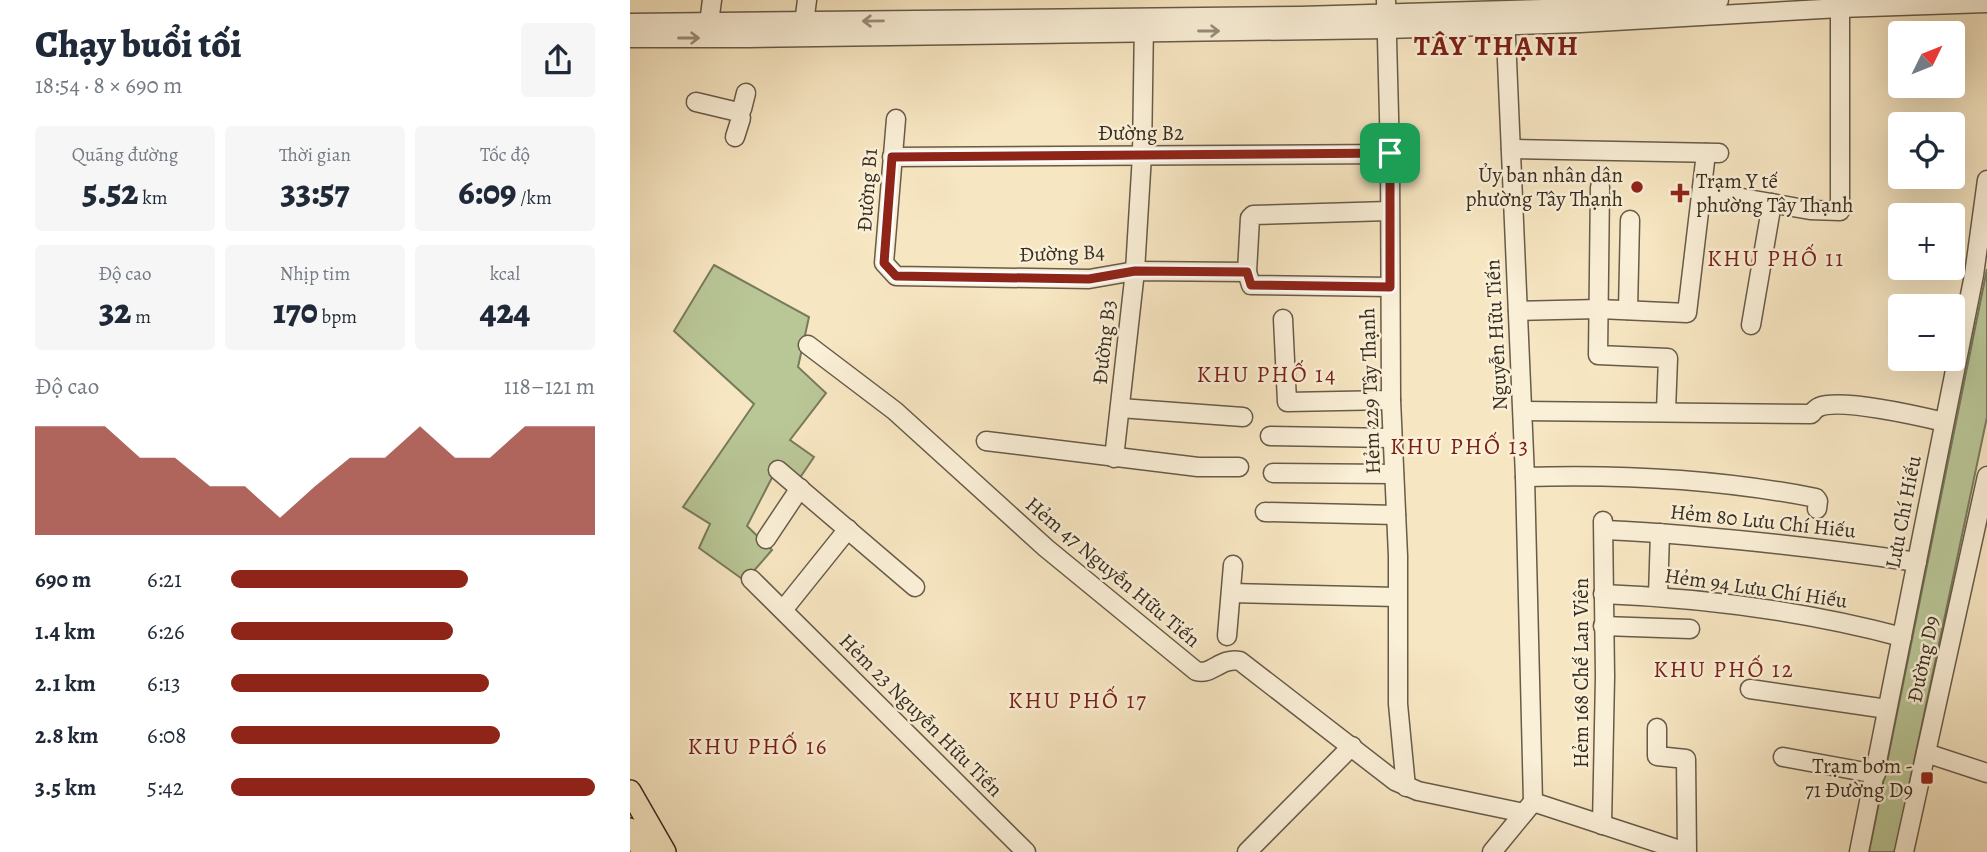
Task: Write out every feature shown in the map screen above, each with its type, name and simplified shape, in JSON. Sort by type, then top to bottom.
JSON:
[{"type":"main road","points":[[630,791],[665,852]]},
{"type":"main road","points":[[630,829],[643,852]]},
{"type":"street","points":[[709,23],[712,0]]},
{"type":"street","points":[[804,29],[807,0]]},
{"type":"street","points":[[1505,18],[1719,0]]},
{"type":"street","points":[[1144,25],[1200,8],[1505,18],[1840,4],[1987,3]]},
{"type":"street","points":[[1702,191],[1810,210],[1840,211],[1840,4]]},
{"type":"street","points":[[630,38],[804,29],[1144,25],[1386,14]]},
{"type":"street","name":"Hẻm 229 Tây Thạnh","points":[[1386,14],[1398,704],[1406,787]]},
{"type":"street","name":"Nguyễn Hữu Tiến","points":[[1505,18],[1523,411],[1529,808]]},
{"type":"street","points":[[630,23],[709,23],[804,29]]},
{"type":"street","name":"Đường B3","points":[[1114,458],[1135,271],[1142,155],[1144,25]]},
{"type":"street","points":[[738,112],[742,109],[746,93]]},
{"type":"street","points":[[696,102],[738,112]]},
{"type":"street","points":[[735,137],[741,118],[738,112]]},
{"type":"street","name":"Đường B1","points":[[884,263],[896,119]]},
{"type":"street","points":[[1511,149],[1713,153],[1702,191],[1687,313],[1599,309],[1518,311]]},
{"type":"street","name":"Đường B2","points":[[892,157],[1390,153]]},
{"type":"street","name":"Lưu Chí Hiếu","points":[[1859,852],[1974,275],[1987,180]]},
{"type":"street","points":[[1600,187],[1598,355],[1668,358],[1666,411]]},
{"type":"street","points":[[1751,325],[1772,203]]},
{"type":"street","points":[[1389,211],[1254,215],[1250,218],[1247,272],[1251,285],[1390,287]]},
{"type":"street","points":[[1628,310],[1630,220]]},
{"type":"street","name":"Đường B4","points":[[884,263],[896,276],[1089,279],[1135,271],[1247,272]]},
{"type":"street","points":[[1283,319],[1287,402],[1391,400]]},
{"type":"street","name":"Hẻm 47 Nguyễn Hữu Tiến","points":[[808,345],[895,411],[1046,548],[1196,671],[1204,673],[1229,660],[1244,663],[1385,774],[1406,787],[1529,808],[1602,825],[1687,852]]},
{"type":"street","points":[[1523,411],[1811,414],[1819,407],[1851,406],[1901,412],[1944,422]]},
{"type":"street","points":[[1120,408],[1243,417]]},
{"type":"street","points":[[1270,436],[1392,438]]},
{"type":"street","points":[[986,441],[1198,467],[1239,467]]},
{"type":"street","points":[[778,470],[915,587]]},
{"type":"street","points":[[1273,473],[1394,474]]},
{"type":"street","points":[[1525,477],[1596,475],[1712,481],[1816,498],[1817,509]]},
{"type":"street","name":"Đường D9","points":[[1904,852],[1987,476]]},
{"type":"street","points":[[766,539],[800,488]]},
{"type":"street","points":[[1265,512],[1396,514]]},
{"type":"street","name":"Hẻm 80 Lưu Chí Hiếu","points":[[1604,526],[1824,548],[1917,562]]},
{"type":"street","name":"Hẻm 168 Chế Lan Viên","points":[[1602,825],[1604,526]]},
{"type":"street","points":[[783,610],[848,529]]},
{"type":"street","points":[[1658,596],[1660,533]]},
{"type":"street","points":[[1227,636],[1233,565]]},
{"type":"street","name":"Hẻm 23 Nguyễn Hữu Tiến","points":[[751,579],[1026,852]]},
{"type":"street","points":[[1231,593],[1397,597]]},
{"type":"street","name":"Hẻm 94 Lưu Chí Hiếu","points":[[1603,594],[1717,601],[1838,620],[1902,637]]},
{"type":"street","points":[[1603,626],[1690,629]]},
{"type":"street","points":[[1750,689],[1887,709]]},
{"type":"street","points":[[1657,728],[1657,757],[1686,759],[1687,852]]},
{"type":"street","points":[[1247,852],[1352,746]]},
{"type":"street","points":[[1926,753],[1987,773]]},
{"type":"street","points":[[1783,757],[1876,774]]},
{"type":"street","points":[[1492,852],[1529,808]]},
{"type":"green space","points":[[714,265],[809,317],[798,367],[826,393],[790,440],[814,457],[797,482],[778,466],[747,526],[772,550],[745,581],[699,548],[710,524],[683,507],[754,404],[674,331]]},
{"type":"green space","points":[[1987,269],[1987,417],[1895,852],[1869,852]]},
{"type":"place","name":"Ủy ban nhân dân phường Tây Thạnh","points":[[1637,187]]},
{"type":"place","name":"Trạm Y tế phường Tây Thạnh","points":[[1680,193]]},
{"type":"place","name":"Trạm bơm - 71 Đường D9","points":[[1927,778]]},
{"type":"district","name":"TÂY THẠNH","points":[[1497,45]]},
{"type":"district","name":"KHU PHỐ 11","points":[[1776,258]]},
{"type":"district","name":"KHU PHỐ 14","points":[[1267,374]]},
{"type":"district","name":"KHU PHỐ 13","points":[[1460,446]]},
{"type":"district","name":"KHU PHỐ 12","points":[[1724,669]]},
{"type":"district","name":"KHU PHỐ 17","points":[[1078,700]]},
{"type":"district","name":"KHU PHỐ 16","points":[[758,746]]},
{"type":"route","points":[[1390,153],[1390,287],[1251,285],[1247,272],[1135,271],[1089,279],[896,276],[884,263],[892,157],[1390,153]]}]
